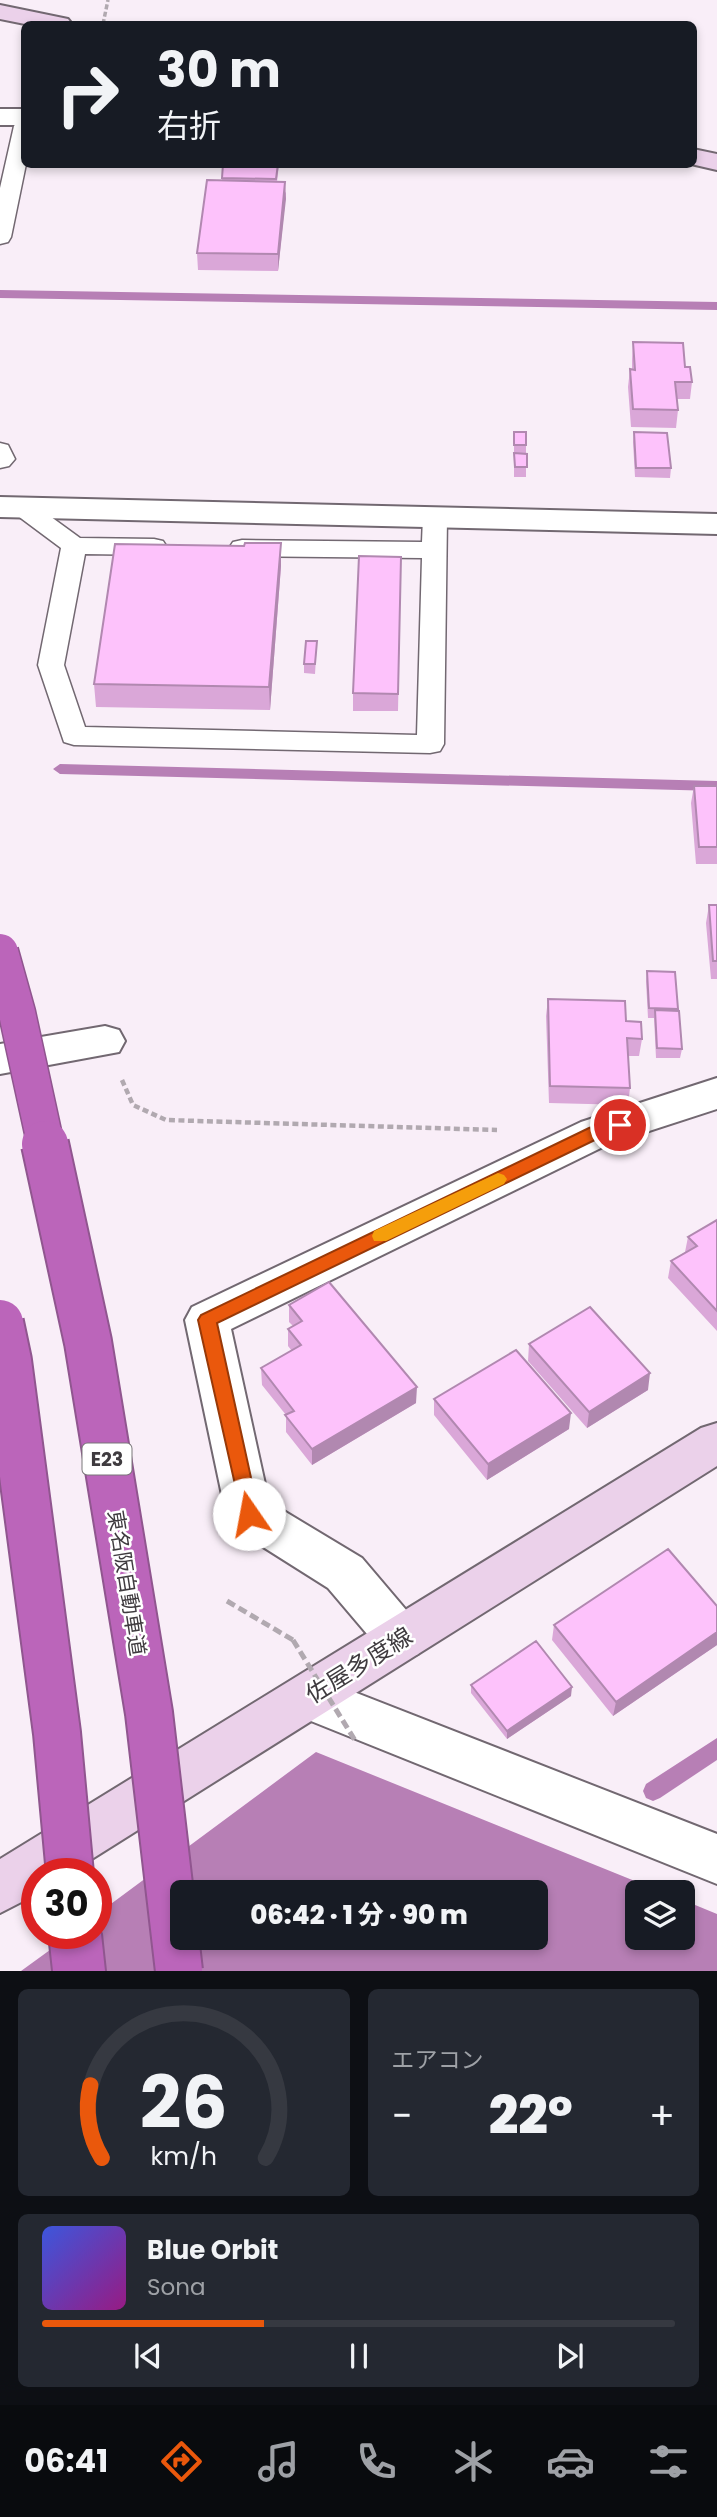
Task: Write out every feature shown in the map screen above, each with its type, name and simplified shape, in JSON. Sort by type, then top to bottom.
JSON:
[{"type":"highway","name":"東名阪自動車道","points":[[0,952],[17,1013],[88,1342],[149,1713],[179,1971]]},
{"type":"highway","points":[[0,1323],[8,1361],[55,1720],[68,1858]]},
{"type":"highway","points":[[77,1949],[79,1971]]},
{"type":"main road","points":[[0,12],[44,21]]},
{"type":"main road","points":[[697,158],[717,162]]},
{"type":"main road","name":"佐屋多度線","points":[[0,1888],[717,1442]]},
{"type":"street","points":[[0,117],[21,117]]},
{"type":"street","points":[[12,507],[717,524]]},
{"type":"street","points":[[0,1059],[105,1041]]},
{"type":"street","points":[[401,1639],[345,1573],[249,1514],[207,1320],[595,1133],[717,1093]]},
{"type":"street","points":[[308,1697],[717,1859]]},
{"type":"lane","points":[[0,237],[21,140]]},
{"type":"lane","points":[[0,450],[3,459],[0,461]]},
{"type":"lane","points":[[12,507],[74,546],[171,547]]},
{"type":"lane","points":[[74,546],[51,665],[74,736],[430,744],[435,517]]},
{"type":"lane","points":[[213,547],[435,550]]},
{"type":"path","points":[[104,21],[108,0]]},
{"type":"path","points":[[105,1041],[133,1105],[166,1120],[498,1130]]},
{"type":"path","points":[[227,1601],[293,1640],[356,1742]]},
{"type":"shaded area","points":[[316,1752],[632,1880],[625,1880],[625,1950],[695,1950],[695,1905],[717,1914],[717,1971],[21,1971],[51,1949],[112,1949],[112,1903]]},
{"type":"building","points":[[223,168],[277,168],[276,179],[222,178]]},
{"type":"building","points":[[207,180],[285,182],[278,254],[197,253]]},
{"type":"building","points":[[633,342],[683,343],[685,367],[690,367],[692,382],[675,382],[678,410],[633,409],[630,369],[635,370]]},
{"type":"building","points":[[514,432],[526,432],[526,445],[514,445]]},
{"type":"building","points":[[634,432],[667,433],[671,468],[636,468]]},
{"type":"building","points":[[514,453],[527,454],[527,467],[515,467]]},
{"type":"building","points":[[245,543],[281,543],[269,687],[94,684],[115,544],[244,546]]},
{"type":"building","points":[[359,556],[401,557],[398,694],[353,693]]},
{"type":"building","points":[[306,641],[317,641],[315,664],[304,664]]},
{"type":"building","points":[[694,786],[717,786],[717,847],[699,847]]},
{"type":"building","points":[[709,905],[717,905],[717,961],[713,961]]},
{"type":"building","points":[[647,971],[675,972],[678,1009],[649,1008]]},
{"type":"building","points":[[548,999],[625,1001],[626,1021],[641,1022],[642,1039],[627,1038],[630,1088],[550,1086]]},
{"type":"building","points":[[655,1010],[679,1011],[682,1049],[657,1048]]},
{"type":"building","points":[[717,1220],[717,1311],[671,1261],[697,1246],[688,1237]]},
{"type":"building","points":[[329,1282],[417,1387],[312,1449],[285,1415],[294,1411],[261,1368],[301,1345],[288,1329],[302,1321],[289,1305]]},
{"type":"building","points":[[590,1307],[650,1373],[589,1412],[529,1344]]},
{"type":"building","points":[[516,1350],[571,1413],[488,1464],[434,1399]]},
{"type":"building","points":[[668,1549],[717,1606],[717,1632],[616,1702],[554,1625]]},
{"type":"building","points":[[536,1641],[572,1687],[507,1731],[471,1685]]},
{"type":"waterway","points":[[0,294],[717,306]]},
{"type":"waterway","points":[[60,769],[717,786]]},
{"type":"waterway","points":[[653,1791],[717,1748]]},
{"type":"slow traffic","points":[[380,1236],[498,1179]]},
{"type":"route","points":[[249,1514],[207,1320],[595,1133],[620,1125]]}]
